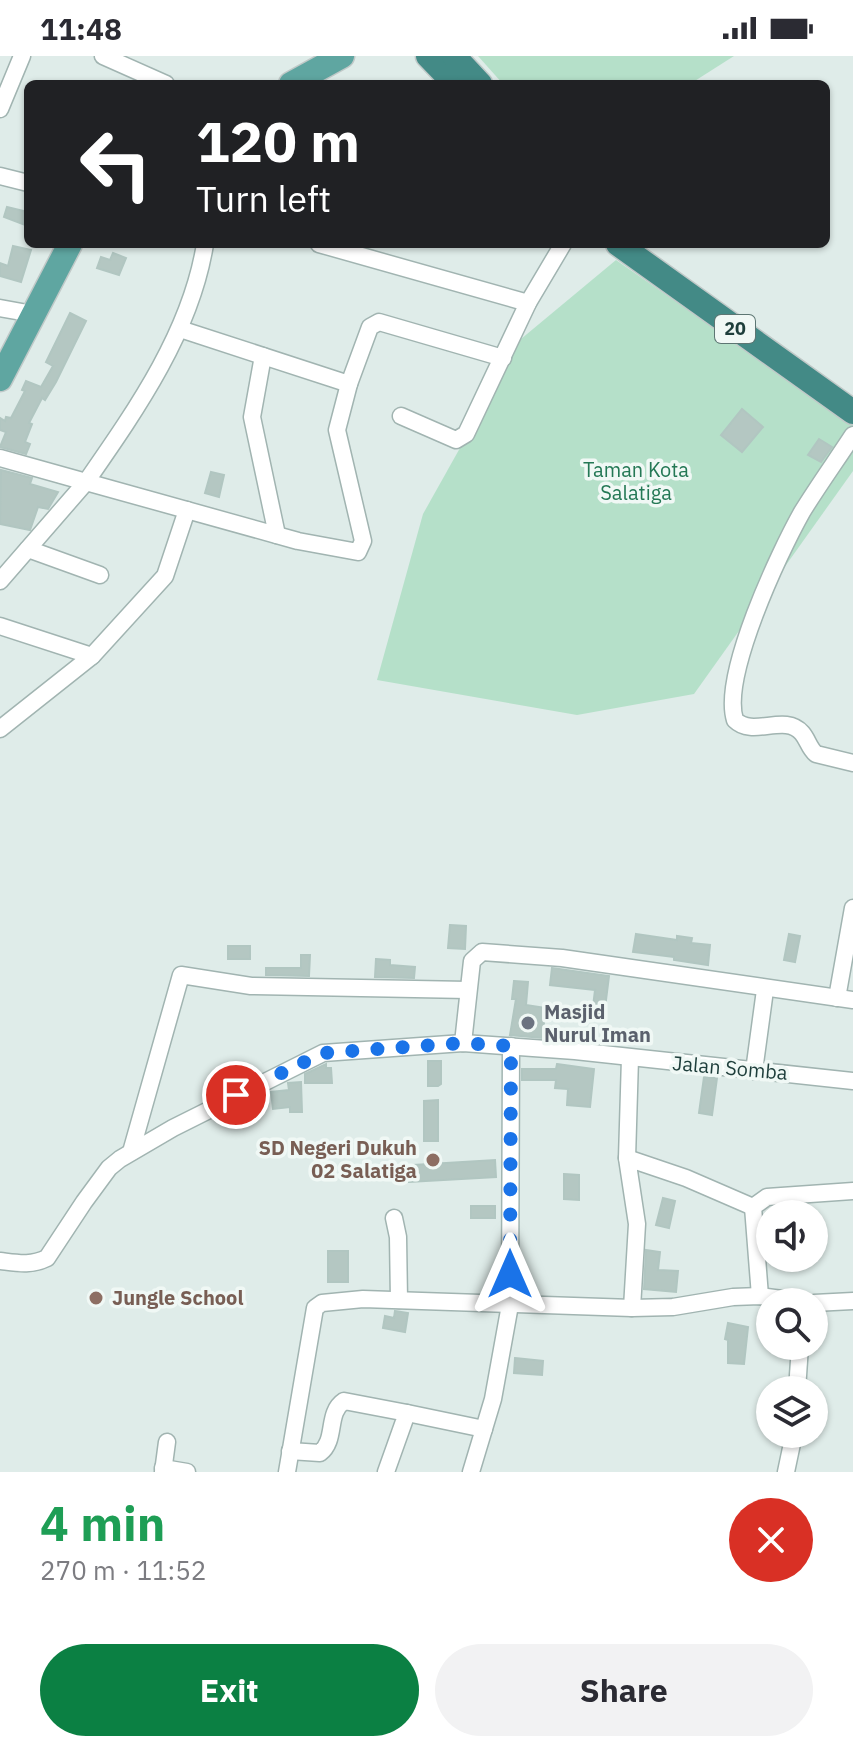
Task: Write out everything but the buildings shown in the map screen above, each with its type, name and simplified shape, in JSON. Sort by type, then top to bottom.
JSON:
[{"type":"highway","points":[[419,56],[471,80]]},
{"type":"highway","points":[[428,56],[452,72]]},
{"type":"highway","name":"20","points":[[624,248],[853,411]]},
{"type":"highway","name":"20","points":[[649,248],[853,396]]},
{"type":"main road","points":[[298,80],[342,56]]},
{"type":"main road","points":[[0,379],[68,248]]},
{"type":"street","points":[[0,109],[22,56]]},
{"type":"street","points":[[103,56],[157,80]]},
{"type":"street","points":[[0,176],[24,182]]},
{"type":"street","points":[[0,581],[86,482],[127,422],[180,329],[199,283],[204,248]]},
{"type":"street","points":[[333,248],[528,303]]},
{"type":"street","points":[[401,416],[456,440],[462,439],[528,303],[561,248]]},
{"type":"street","points":[[0,308],[33,314]]},
{"type":"street","points":[[0,458],[277,535],[358,552],[363,541],[337,430],[349,384],[370,327],[379,322],[503,358]]},
{"type":"street","points":[[180,329],[349,384]]},
{"type":"street","points":[[263,356],[252,417],[277,535]]},
{"type":"street","points":[[853,435],[801,514],[743,646],[732,700],[735,720],[744,727],[787,726],[802,733],[816,754],[853,763]]},
{"type":"street","points":[[0,729],[92,656],[165,576],[187,510]]},
{"type":"street","points":[[28,549],[100,575]]},
{"type":"street","points":[[0,626],[92,656]]},
{"type":"street","points":[[463,1043],[472,961],[482,952],[562,958],[765,990],[845,999],[852,919]]},
{"type":"street","points":[[131,1152],[181,975],[251,986],[468,990]]},
{"type":"street","points":[[754,1071],[765,990]]},
{"type":"street","name":"Jalan Somba","points":[[0,1261],[22,1264],[37,1263],[47,1258],[109,1168],[131,1152],[317,1054],[390,1046],[463,1043],[853,1081]]},
{"type":"street","points":[[471,1472],[493,1399],[510,1305],[511,1046]]},
{"type":"street","points":[[630,1058],[627,1158],[637,1224],[632,1308]]},
{"type":"street","points":[[627,1158],[686,1178],[753,1207]]},
{"type":"street","points":[[753,1207],[767,1197],[853,1191]]},
{"type":"street","points":[[753,1207],[759,1288]]},
{"type":"street","points":[[394,1218],[398,1237],[399,1300]]},
{"type":"street","points":[[287,1472],[315,1308],[322,1303],[363,1299],[632,1308],[673,1307],[719,1298],[756,1296]]},
{"type":"street","points":[[828,1302],[853,1301]]},
{"type":"street","points":[[290,1451],[320,1453],[326,1448],[336,1409],[344,1401],[484,1429]]},
{"type":"street","points":[[386,1472],[407,1413]]},
{"type":"street","points":[[167,1442],[163,1470],[187,1472]]},
{"type":"street","points":[[786,1472],[791,1448]]},
{"type":"green space","points":[[478,56],[734,56],[696,80],[499,80]]},
{"type":"green space","name":"Taman Kota Salatiga","points":[[616,260],[853,425],[853,471],[694,694],[577,715],[377,680],[423,514],[521,339]]},
{"type":"place","name":"Masjid Nurul Iman","points":[[528,1023]]},
{"type":"place","name":"SD Negeri Dukuh 02 Salatiga","points":[[433,1160]]},
{"type":"place","name":"Jungle School","points":[[96,1298]]},
{"type":"route","points":[[236,1095],[323,1053],[463,1043],[511,1046],[510,1274]]}]
